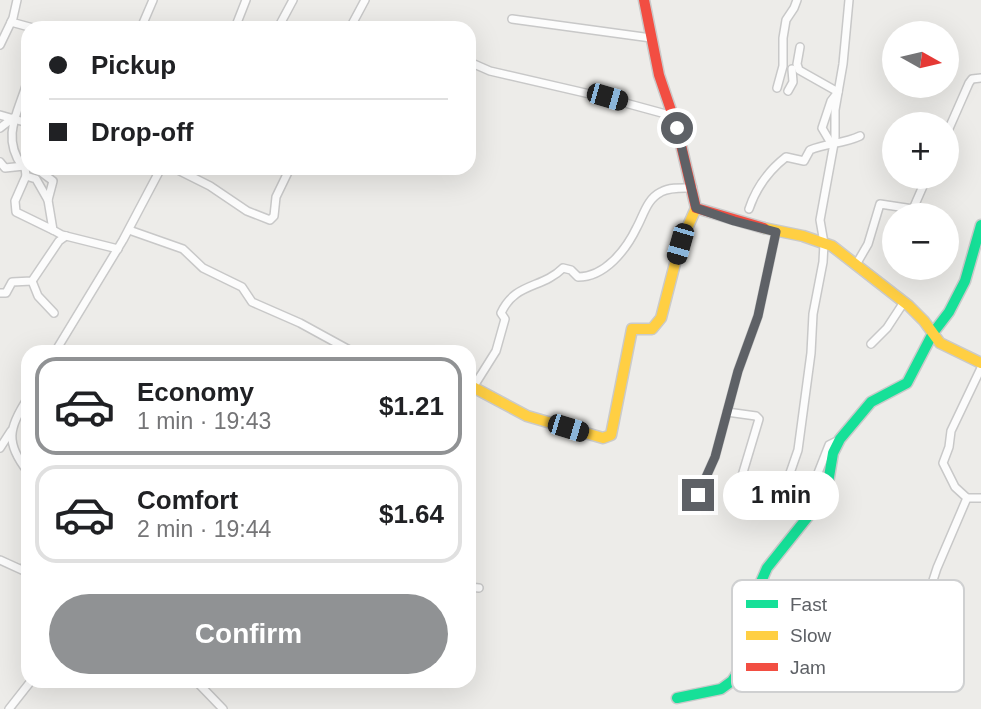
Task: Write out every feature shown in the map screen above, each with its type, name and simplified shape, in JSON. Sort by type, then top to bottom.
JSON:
[{"type":"street","points":[[0,45],[12,22],[18,0]]},
{"type":"street","points":[[144,21],[153,0]]},
{"type":"street","points":[[237,21],[246,0]]},
{"type":"street","points":[[282,21],[293,0]]},
{"type":"street","points":[[354,21],[365,0]]},
{"type":"street","points":[[476,391],[527,416],[603,438],[611,435],[632,329],[651,330],[656,328],[662,318],[680,244],[696,208],[673,116],[659,75],[644,0]]},
{"type":"street","points":[[777,88],[783,66],[786,20],[797,0]]},
{"type":"street","points":[[784,508],[789,476],[800,438],[824,243],[820,220],[833,145],[849,0]]},
{"type":"street","points":[[512,19],[651,38]]},
{"type":"street","points":[[12,22],[21,25]]},
{"type":"street","points":[[788,91],[793,82],[800,47]]},
{"type":"street","points":[[476,65],[490,71],[607,97],[673,116]]},
{"type":"street","points":[[783,66],[838,92]]},
{"type":"street","points":[[956,112],[969,83],[972,79],[981,78]]},
{"type":"street","points":[[833,145],[822,128],[831,101],[838,92]]},
{"type":"street","points":[[21,96],[12,118],[12,154],[21,160]]},
{"type":"street","points":[[0,115],[21,121]]},
{"type":"street","points":[[0,128],[12,118]]},
{"type":"street","points":[[749,209],[754,194],[765,177],[786,157],[804,161],[810,150],[846,143],[860,136]]},
{"type":"street","points":[[2,166],[21,166]]},
{"type":"street","points":[[44,175],[53,181],[48,200]]},
{"type":"street","points":[[59,345],[129,230],[157,175]]},
{"type":"street","points":[[188,175],[247,211],[269,220],[274,216],[276,197],[287,175]]},
{"type":"street","points":[[53,230],[48,200],[36,179],[26,176],[15,201],[16,212],[53,230],[66,236],[118,249]]},
{"type":"street","points":[[476,381],[496,351],[505,319],[501,313],[507,300],[531,284],[555,277],[563,268],[578,277],[591,277],[620,254],[637,229],[652,198],[662,191],[693,188]]},
{"type":"street","points":[[857,263],[868,244],[880,204],[913,209],[922,189]]},
{"type":"street","points":[[696,208],[734,221],[824,243],[857,263],[904,302],[924,321],[940,343],[981,365],[951,431],[943,463],[955,487],[967,498],[981,498]]},
{"type":"street","points":[[761,580],[785,543],[808,521],[821,501],[839,439],[872,400],[907,383],[933,333],[949,312],[965,281],[981,225]]},
{"type":"street","points":[[129,230],[183,248],[203,268],[242,287],[252,302],[300,323],[340,345]]},
{"type":"street","points":[[698,495],[715,457],[738,371],[758,316],[776,232]]},
{"type":"street","points":[[32,281],[59,241],[66,236]]},
{"type":"street","points":[[0,293],[6,293],[12,282],[32,281]]},
{"type":"street","points":[[32,281],[38,296],[54,313]]},
{"type":"street","points":[[871,344],[887,328],[904,302]]},
{"type":"street","points":[[0,449],[21,412]]},
{"type":"street","points":[[727,412],[756,416],[759,419],[735,499]]},
{"type":"street","points":[[11,431],[14,453],[21,462]]},
{"type":"street","points":[[805,506],[829,445],[839,439]]},
{"type":"street","points":[[933,580],[967,498]]},
{"type":"street","points":[[0,560],[21,570]]},
{"type":"street","points":[[677,698],[719,689],[732,681]]},
{"type":"street","points":[[9,709],[26,688]]},
{"type":"street","points":[[203,688],[223,709]]},
{"type":"traffic: fast","points":[[762,580],[767,568],[822,499],[828,483],[833,453],[840,439],[871,402],[907,383],[933,333],[949,312],[965,281],[981,225]]},
{"type":"traffic: fast","points":[[677,698],[721,689],[732,681]]},
{"type":"traffic: slow","points":[[476,389],[527,416],[603,438],[611,435],[632,329],[652,329],[661,318],[680,244],[696,208]]},
{"type":"traffic: slow","points":[[764,228],[803,236],[832,246],[909,306],[940,343],[981,363]]},
{"type":"traffic: jam","points":[[644,0],[659,75],[677,128],[696,208],[764,228]]},
{"type":"route","points":[[677,128],[693,185],[696,208],[776,232],[758,316],[738,371],[715,457],[698,495]]}]
